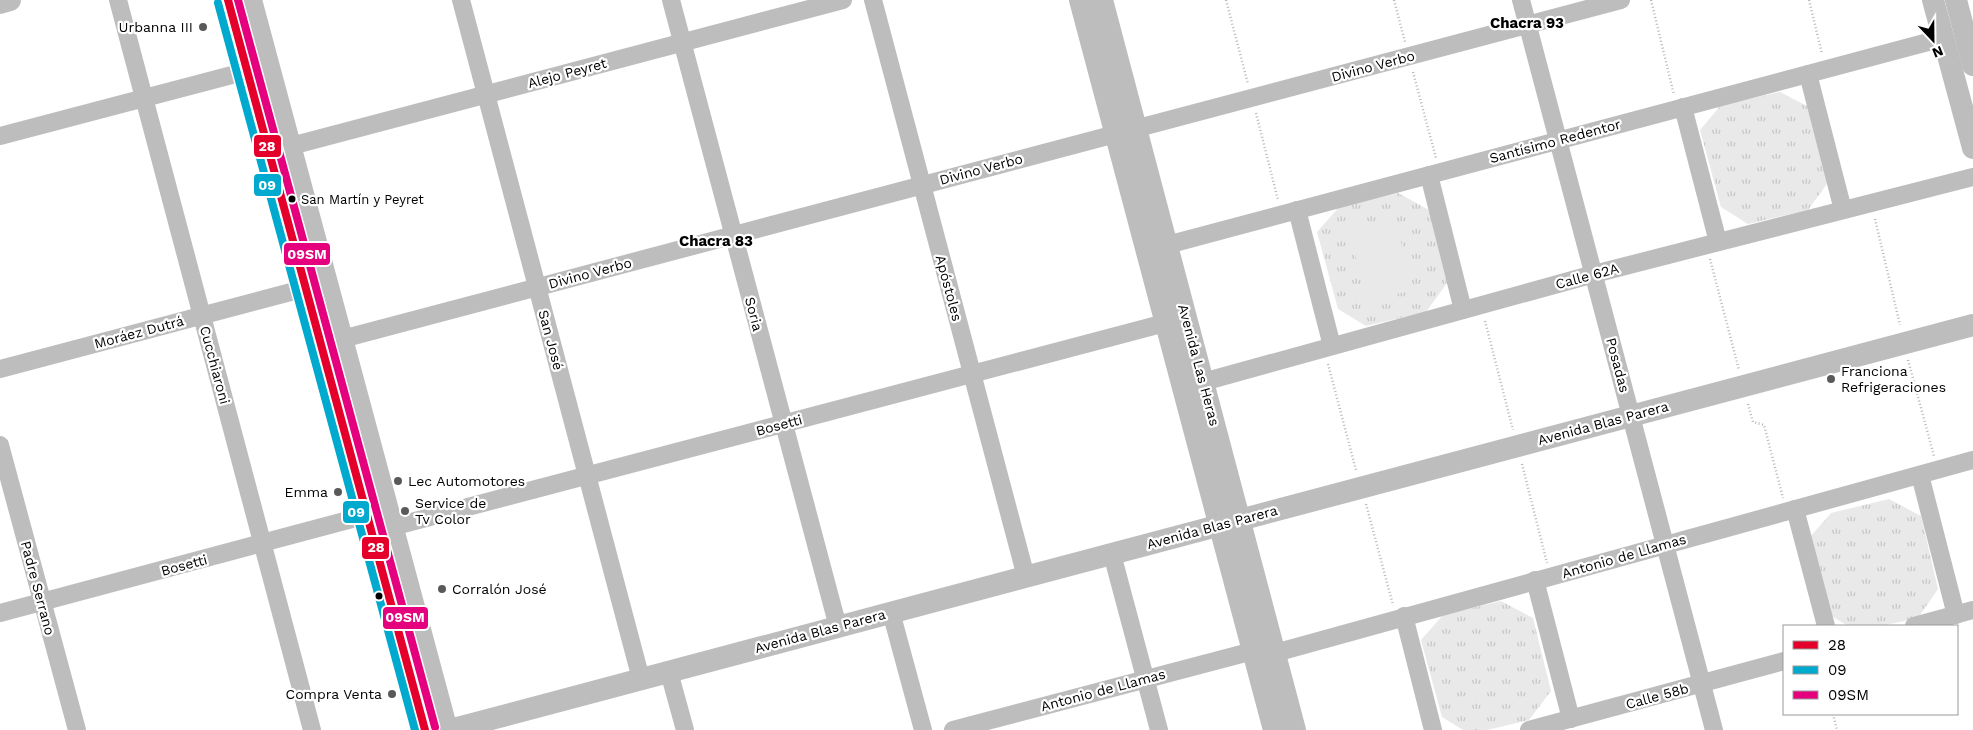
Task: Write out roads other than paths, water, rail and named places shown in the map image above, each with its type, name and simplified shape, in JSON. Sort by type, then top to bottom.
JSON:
[{"type":"main road","points":[[0,3],[10,0]]},
{"type":"main road","points":[[228,0],[425,730]]},
{"type":"main road","points":[[251,0],[448,730]]},
{"type":"main road","name":"Avenida Las Heras","points":[[1080,0],[1167,245],[1203,382],[1229,522]]},
{"type":"main road","name":"Avenida Las Heras","points":[[1102,0],[1126,131],[1166,323],[1229,522],[1264,652],[1295,730]]},
{"type":"main road","points":[[1933,0],[1960,34],[1973,65]]},
{"type":"main road","points":[[1956,0],[1973,148]]},
{"type":"main road","name":"Avenida Blas Parera","points":[[448,730],[1973,325]]},
{"type":"main road","name":"Avenida Las Heras","points":[[1264,652],[1274,730]]},
{"type":"street","name":"Cucchiaroni","points":[[118,0],[312,730]]},
{"type":"street","name":"San José","points":[[461,0],[641,679]]},
{"type":"street","name":"Soria","points":[[671,0],[838,627]]},
{"type":"street","name":"Alejo Peyret","points":[[291,146],[843,0]]},
{"type":"street","name":"Apóstoles","points":[[873,0],[1026,576]]},
{"type":"street","name":"Posadas","points":[[1521,0],[1714,730]]},
{"type":"street","name":"Divino Verbo","points":[[342,339],[1621,0]]},
{"type":"street","name":"Santísimo Redentor","points":[[1167,245],[1960,34]]},
{"type":"street","points":[[0,136],[247,71]]},
{"type":"street","points":[[1808,74],[1843,210]]},
{"type":"street","points":[[1680,108],[1718,242]]},
{"type":"street","points":[[1434,173],[1463,310]]},
{"type":"street","name":"Calle 62A","points":[[1203,382],[1594,274],[1973,177]]},
{"type":"street","points":[[1297,210],[1332,346]]},
{"type":"street","name":"Moráez Dutrá","points":[[0,369],[306,288]]},
{"type":"street","name":"Bosetti","points":[[392,527],[1166,323]]},
{"type":"street","name":"Padre Serrano","points":[[0,446],[77,730]]},
{"type":"street","name":"Antonio de Llamas","points":[[953,730],[1146,678],[1264,652],[1404,616],[1973,460]]},
{"type":"street","points":[[1918,625],[1965,613],[1920,475]]},
{"type":"street","points":[[1795,509],[1826,625]]},
{"type":"street","name":"Bosetti","points":[[0,613],[367,515]]},
{"type":"street","points":[[1112,554],[1159,730]]},
{"type":"street","points":[[1535,580],[1571,719]]},
{"type":"street","points":[[891,612],[923,730]]},
{"type":"street","points":[[1404,616],[1433,730]]},
{"type":"street","name":"Calle 58b","points":[[1529,730],[1783,661]]},
{"type":"street","points":[[669,672],[685,730]]},
{"type":"place","name":"Urbanna III","points":[[203,27]]},
{"type":"place","name":"San Martín y Peyret","points":[[292,199]]},
{"type":"place","name":"Franciona Refrigeraciones","points":[[1831,379]]},
{"type":"place","name":"Lec Automotores","points":[[398,481]]},
{"type":"place","name":"Emma","points":[[338,492]]},
{"type":"place","name":"Service de Tv Color","points":[[405,511]]},
{"type":"place","name":"Corralón José","points":[[442,589]]},
{"type":"place","name":"Compra Venta","points":[[392,694]]},
{"type":"district","name":"Chacra 93","points":[[1527,23]]},
{"type":"district","name":"Chacra 83","points":[[716,241]]}]
